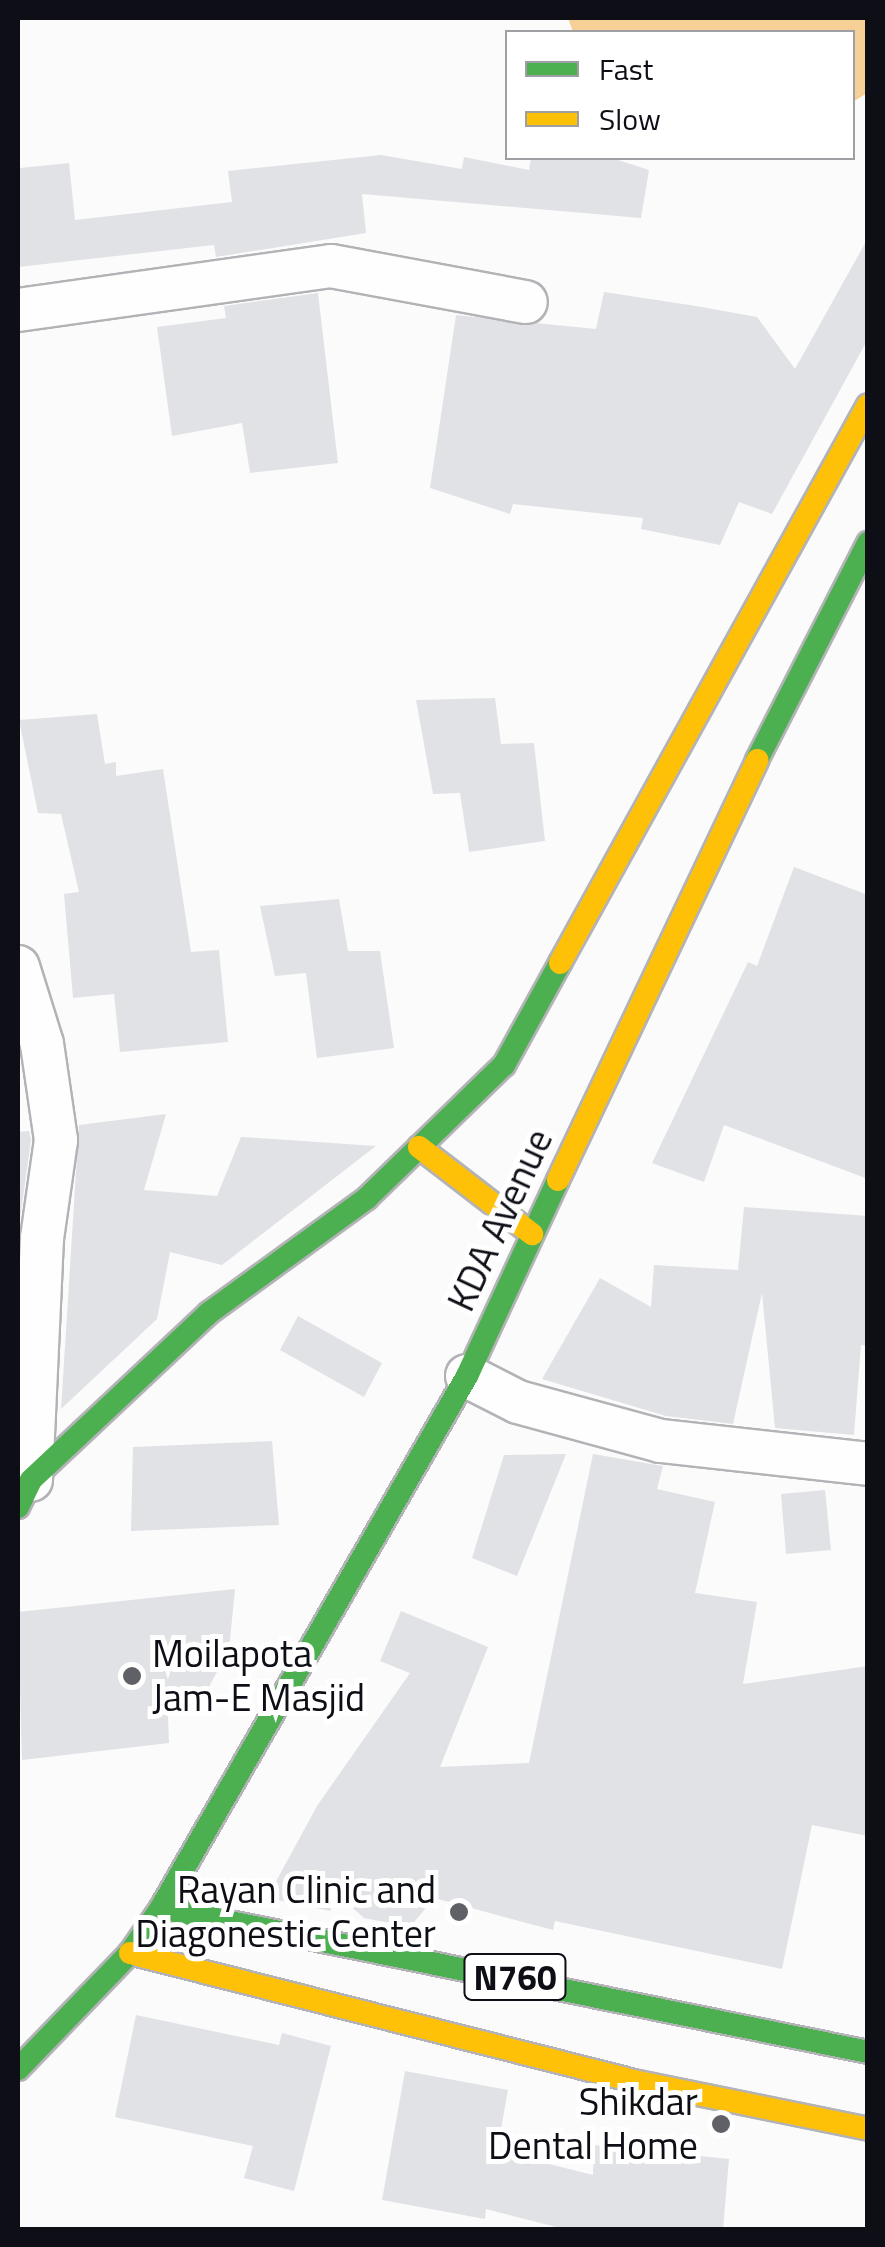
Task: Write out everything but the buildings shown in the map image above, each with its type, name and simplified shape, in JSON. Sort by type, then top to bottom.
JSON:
[{"type":"main road","name":"KDA Avenue","points":[[24,1494],[209,1313],[367,1198],[504,1064],[868,405]]},
{"type":"main road","name":"KDA Avenue","points":[[18,2069],[130,1952],[161,1908],[467,1376],[698,876],[868,542]]},
{"type":"main road","points":[[419,1147],[532,1234]]},
{"type":"main road","name":"N760","points":[[161,1908],[868,2052]]},
{"type":"main road","name":"N760","points":[[130,1952],[638,2082],[868,2129]]},
{"type":"street","points":[[18,310],[331,266],[526,302]]},
{"type":"street","points":[[18,967],[42,1044],[56,1140],[42,1238],[24,1494]]},
{"type":"street","points":[[467,1376],[518,1402],[661,1441],[868,1464]]},
{"type":"shaded area","points":[[568,18],[867,18],[867,93],[855,101],[855,30],[572,30]]},
{"type":"traffic: fast","points":[[757,760],[868,543]]},
{"type":"traffic: fast","points":[[18,1507],[31,1480],[209,1313],[367,1198],[504,1065],[560,963]]},
{"type":"traffic: fast","points":[[18,2069],[130,1953],[161,1908],[467,1376],[558,1180]]},
{"type":"traffic: fast","points":[[161,1908],[868,2052]]},
{"type":"traffic: slow","points":[[560,963],[868,405]]},
{"type":"traffic: slow","points":[[558,1180],[757,760]]},
{"type":"traffic: slow","points":[[419,1147],[532,1234]]},
{"type":"traffic: slow","points":[[130,1953],[638,2082],[868,2129]]},
{"type":"place","name":"Moilapota Jam-E Masjid","points":[[132,1676]]},
{"type":"place","name":"Rayan Clinic and Diagonestic Center","points":[[459,1912]]},
{"type":"place","name":"Shikdar Dental Home","points":[[721,2124]]}]
